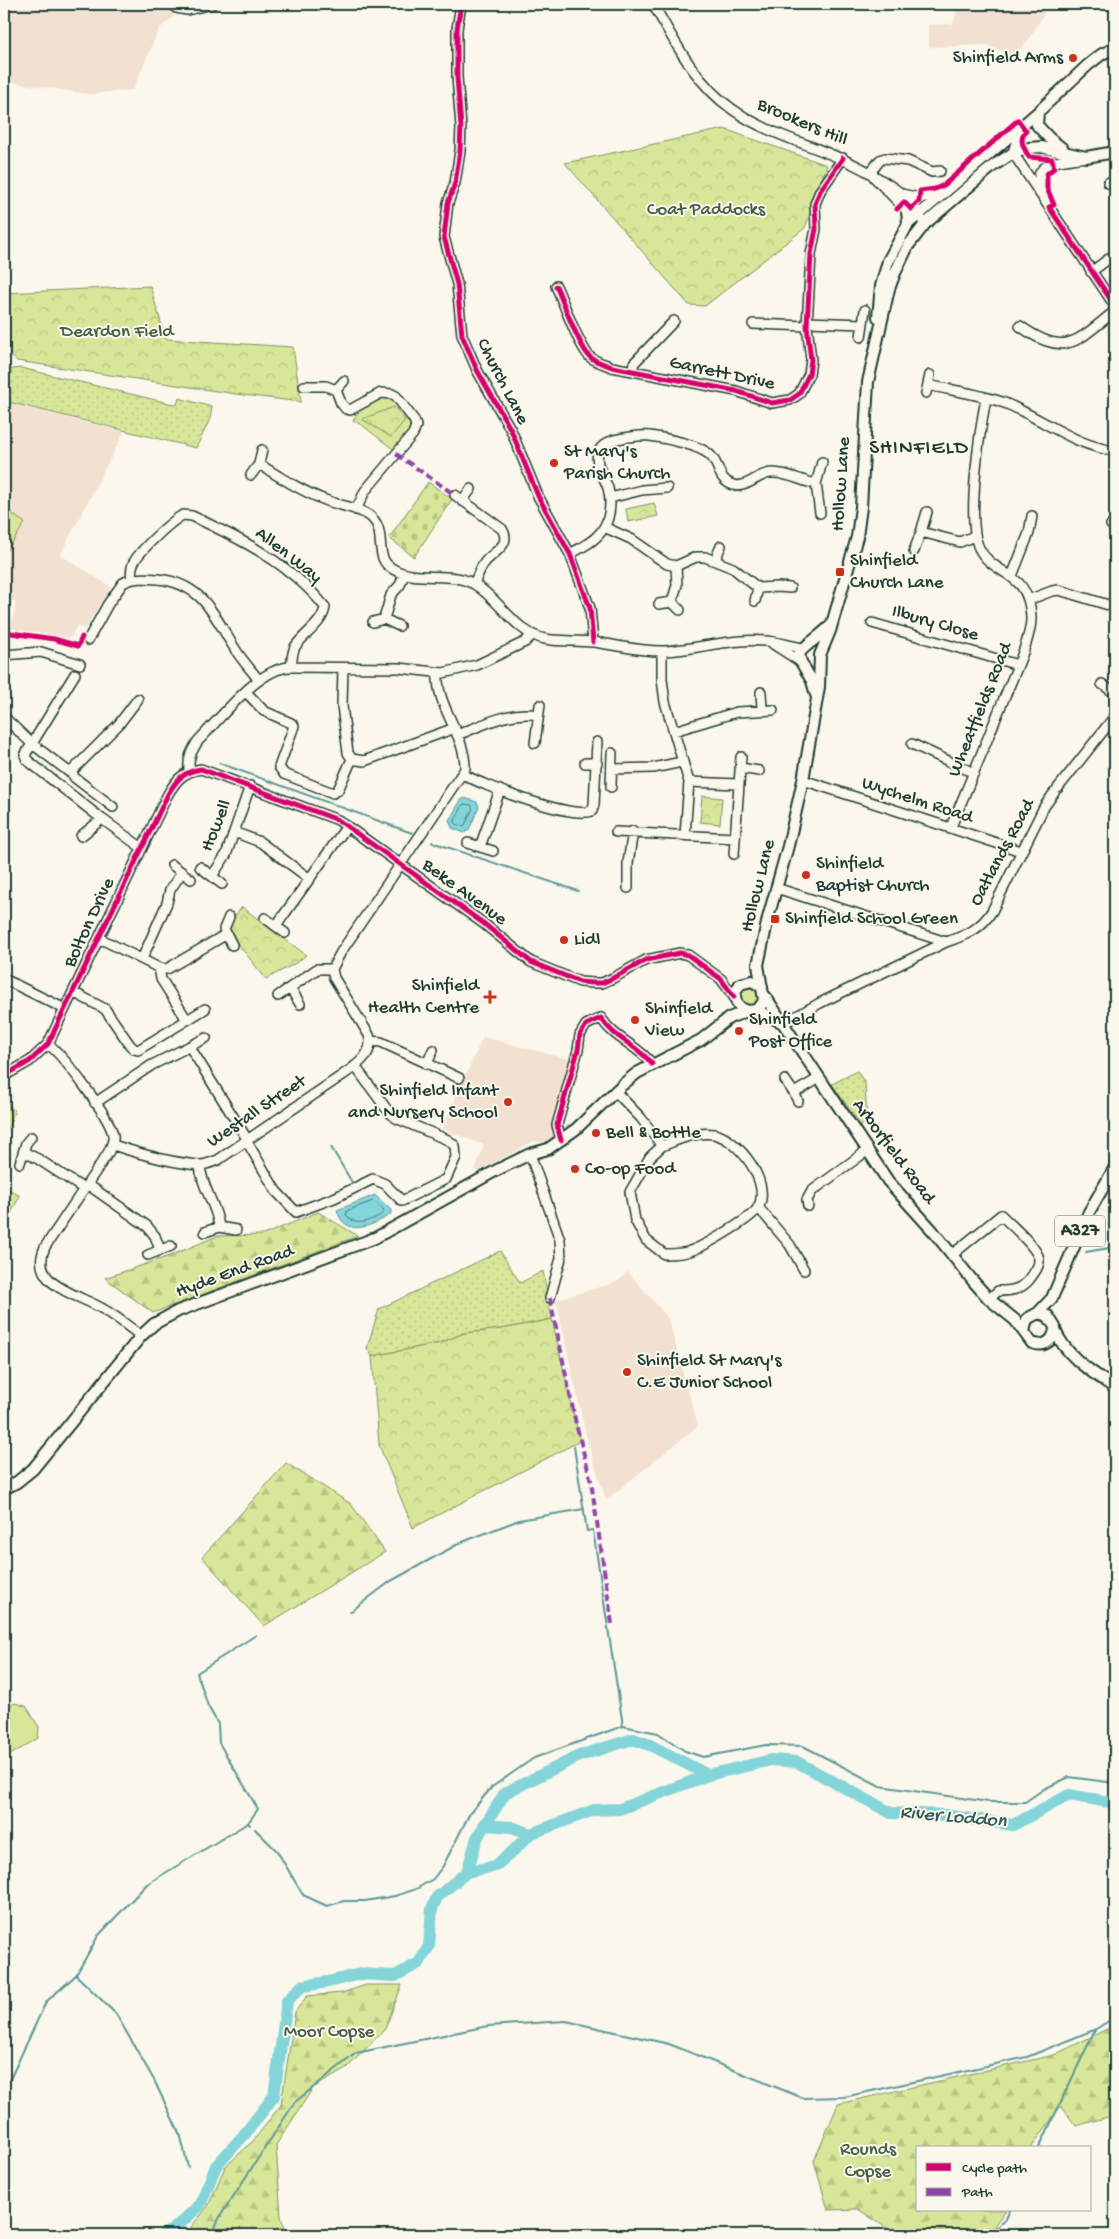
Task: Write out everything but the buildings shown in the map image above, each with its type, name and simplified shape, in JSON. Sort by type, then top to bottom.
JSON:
[{"type":"main road","name":"Hollow Lane","points":[[876,345],[878,309],[884,274],[892,250],[914,219],[940,194],[1038,112],[1088,65],[1113,48]]},
{"type":"main road","points":[[1038,112],[1037,125],[1066,152]]},
{"type":"main road","name":"Hollow Lane","points":[[763,992],[758,965],[802,780],[819,687],[819,658],[832,624],[856,538],[862,499],[866,400],[876,345],[895,273],[908,246],[925,224],[993,166],[1014,153],[1029,148],[1041,147],[1086,156],[1115,152]]},
{"type":"main road","points":[[906,210],[914,219]]},
{"type":"main road","points":[[806,647],[816,648],[819,658],[813,666],[802,664],[799,654],[806,647],[832,624]]},
{"type":"main road","name":"Hollow Lane","points":[[802,664],[812,681],[816,698]]},
{"type":"main road","name":"Hollow Lane","points":[[745,982],[758,965]]},
{"type":"main road","points":[[745,982],[758,983],[763,992],[763,1004],[752,1011],[728,1018],[735,999],[736,990],[745,982]]},
{"type":"main road","name":"Arborfield Road","points":[[763,992],[818,1078],[901,1197],[953,1254],[989,1299],[1008,1313],[1017,1317],[1034,1315]]},
{"type":"main road","points":[[735,999],[742,1010],[752,1011],[784,1023]]},
{"type":"main road","name":"Hyde End Road","points":[[4,1489],[17,1482],[33,1468],[141,1336],[154,1324],[174,1313],[298,1268],[390,1231],[472,1183],[530,1154],[548,1149],[561,1140],[637,1073],[700,1040],[728,1018]]},
{"type":"main road","name":"A327","points":[[1073,1356],[1064,1347],[1055,1330],[1052,1319],[1052,1298],[1089,1212],[1115,1167]]},
{"type":"main road","name":"A327","points":[[1052,1298],[1025,1322],[1024,1332],[1032,1343],[1058,1346],[1115,1388]]},
{"type":"main road","name":"Arborfield Road","points":[[1008,1313],[1024,1332]]},
{"type":"main road","points":[[1034,1315],[1048,1316],[1052,1319]]},
{"type":"main road","points":[[1045,1344],[1052,1339],[1055,1330]]},
{"type":"street","points":[[176,8],[212,4]]},
{"type":"street","name":"Church Lane","points":[[461,4],[458,29],[457,77],[461,127],[460,151],[455,183],[448,203],[444,237],[457,284],[462,335],[477,370],[511,430],[538,496],[570,554],[590,608],[593,642]]},
{"type":"street","name":"Brookers Hill","points":[[653,4],[696,74],[724,103],[764,128],[843,158],[891,184],[902,194],[914,219],[925,224]]},
{"type":"street","points":[[1020,127],[1014,153],[1115,306]]},
{"type":"street","points":[[1049,207],[1040,179],[1041,170],[1053,163],[1086,156]]},
{"type":"street","name":"Garrett Drive","points":[[556,286],[583,346],[590,357],[612,367],[736,391],[772,402],[790,400],[799,394],[809,374],[811,352],[807,324],[811,254],[816,229],[815,204],[820,191],[843,158]]},
{"type":"street","points":[[870,174],[880,160],[885,158],[908,161],[932,172],[940,171]]},
{"type":"street","name":"Brookers Hill","points":[[870,174],[906,210]]},
{"type":"street","name":"Brookers Hill","points":[[902,194],[920,198],[940,194]]},
{"type":"street","points":[[1091,272],[1115,254]]},
{"type":"street","points":[[861,337],[866,310]]},
{"type":"street","points":[[1020,326],[1034,336],[1053,344],[1063,345],[1072,343],[1115,311]]},
{"type":"street","name":"Garrett Drive","points":[[632,371],[634,363],[674,321]]},
{"type":"street","points":[[753,324],[863,324]]},
{"type":"street","points":[[930,375],[927,389],[986,398],[1007,404],[1067,436],[1099,448],[1115,451]]},
{"type":"street","points":[[336,390],[344,381]]},
{"type":"street","points":[[304,386],[326,386],[336,390],[341,403],[346,409],[350,410],[381,393],[392,394],[412,415],[416,426],[413,434],[365,491],[356,510]]},
{"type":"street","points":[[986,398],[975,485],[974,536],[979,549],[988,560],[1012,576],[1022,587],[1028,600],[1059,590],[1115,607]]},
{"type":"street","points":[[570,554],[588,544],[604,527],[609,514],[610,498],[608,488],[598,467],[599,453],[608,442],[616,439],[648,436],[704,450],[711,456],[723,479],[735,485],[742,486],[760,475],[770,473],[782,473],[816,484]]},
{"type":"street","points":[[251,475],[259,464],[262,450]]},
{"type":"street","points":[[820,513],[816,484],[822,462]]},
{"type":"street","points":[[259,464],[301,489],[324,500],[370,516],[379,527],[381,556],[391,568],[404,574],[451,577],[474,584],[494,599],[518,625],[532,635],[551,640],[593,642],[662,651],[744,642],[771,642],[806,647]]},
{"type":"street","points":[[610,498],[642,490],[667,488]]},
{"type":"street","points":[[471,489],[459,498],[505,533],[502,547],[485,562],[474,584]]},
{"type":"street","points":[[914,551],[927,512]]},
{"type":"street","name":"Allen Way","points":[[132,579],[131,572],[135,560],[171,522],[183,514],[192,516],[252,544],[288,571],[325,608],[313,628],[295,647],[292,667]]},
{"type":"street","points":[[1012,576],[1029,533],[1032,516]]},
{"type":"street","points":[[604,527],[632,539],[667,564],[676,566],[696,557],[705,557],[733,568],[758,588],[778,586],[790,588]]},
{"type":"street","points":[[921,532],[960,542],[974,536]]},
{"type":"street","points":[[715,560],[721,546]]},
{"type":"street","points":[[672,602],[677,586],[676,566]]},
{"type":"street","points":[[384,619],[389,600],[400,585],[404,574]]},
{"type":"street","points":[[88,640],[118,588],[123,583],[132,579],[173,582],[199,596],[212,610],[238,652],[258,679]]},
{"type":"street","points":[[755,601],[758,588]]},
{"type":"street","name":"Wheatfields Road","points":[[950,829],[1018,665],[1031,619],[1028,600]]},
{"type":"street","points":[[659,604],[672,602]]},
{"type":"street","points":[[672,602],[680,610]]},
{"type":"street","points":[[373,622],[384,619],[399,626]]},
{"type":"street","name":"Ilbury Close","points":[[872,623],[1018,665]]},
{"type":"street","points":[[189,771],[188,761],[198,741],[258,679],[278,669],[292,667],[399,668],[438,674],[462,670],[477,664],[525,642],[532,635]]},
{"type":"street","points":[[771,642],[802,664]]},
{"type":"street","points":[[662,651],[662,679],[665,702],[689,782],[685,835]]},
{"type":"street","points":[[4,655],[40,652],[56,655],[80,664]]},
{"type":"street","points":[[343,668],[342,706],[348,753],[352,758],[364,761],[509,715],[524,713],[538,715]]},
{"type":"street","points":[[75,674],[25,755],[27,760],[142,848]]},
{"type":"street","points":[[438,674],[437,682],[442,699],[456,732],[465,761],[463,774],[341,952],[332,969],[334,978],[369,1035],[371,1042],[381,1042],[459,1078]]},
{"type":"street","points":[[1102,684],[1115,692]]},
{"type":"street","points":[[246,692],[264,711],[294,726],[279,767],[284,774],[333,793],[338,790],[352,758]]},
{"type":"street","points":[[761,692],[762,709]]},
{"type":"street","points":[[71,772],[119,724],[138,699]]},
{"type":"street","points":[[535,743],[540,705]]},
{"type":"street","points":[[674,732],[737,712],[762,709],[773,710]]},
{"type":"street","name":"Oatlands Road","points":[[784,1023],[827,999],[946,942],[960,938],[983,924],[992,911],[1044,807],[1115,716]]},
{"type":"street","points":[[4,717],[31,743],[65,771],[71,772],[75,778],[113,807]]},
{"type":"street","points":[[463,774],[500,790],[564,811],[587,813],[592,811],[594,806],[597,742]]},
{"type":"street","points":[[912,744],[974,773]]},
{"type":"street","points":[[611,787],[612,753]]},
{"type":"street","points":[[734,854],[741,757]]},
{"type":"street","points":[[585,762],[597,763]]},
{"type":"street","points":[[612,769],[653,768],[682,762]]},
{"type":"street","points":[[740,768],[758,771]]},
{"type":"street","name":"Beke Avenue","points":[[189,771],[201,769],[329,815],[483,924],[526,959],[580,982],[602,983],[646,960],[680,953],[688,955],[721,979]]},
{"type":"street","name":"Bolton Drive","points":[[4,1076],[30,1061],[48,1044],[174,783],[189,771]]},
{"type":"street","name":"Wychelm Road","points":[[802,780],[1021,851]]},
{"type":"street","points":[[689,782],[738,784]]},
{"type":"street","name":"Howell","points":[[212,876],[226,855],[250,786]]},
{"type":"street","points":[[480,847],[500,790]]},
{"type":"street","points":[[81,836],[102,819]]},
{"type":"street","points":[[276,926],[347,826]]},
{"type":"street","points":[[616,832],[632,831],[735,838]]},
{"type":"street","points":[[628,888],[628,863],[632,831]]},
{"type":"street","points":[[234,832],[260,842],[310,879]]},
{"type":"street","points":[[468,843],[492,851]]},
{"type":"street","points":[[172,865],[190,879]]},
{"type":"street","name":"Howell","points":[[200,867],[222,884]]},
{"type":"street","points":[[142,959],[167,903],[170,890],[182,872]]},
{"type":"street","points":[[776,888],[946,942]]},
{"type":"street","points":[[229,917],[224,929],[232,945]]},
{"type":"street","points":[[265,918],[285,933]]},
{"type":"street","points":[[99,938],[159,968],[167,969],[226,935]]},
{"type":"street","points":[[159,968],[161,979],[186,1020]]},
{"type":"street","points":[[278,996],[291,989],[297,982],[317,968],[332,969]]},
{"type":"street","points":[[4,979],[66,1009]]},
{"type":"street","points":[[721,979],[745,982]]},
{"type":"street","points":[[721,979],[735,999]]},
{"type":"street","points":[[291,989],[300,1004]]},
{"type":"street","points":[[74,992],[105,1009],[134,1049],[144,1047],[205,1009]]},
{"type":"street","points":[[561,1140],[558,1134],[558,1125],[578,1050],[580,1035],[586,1025],[601,1018],[612,1032],[647,1058],[652,1064]]},
{"type":"street","points":[[95,1103],[152,1065],[206,1038]]},
{"type":"street","name":"Westall Street","points":[[112,1145],[200,1165],[218,1160],[355,1066],[369,1051],[371,1042]]},
{"type":"street","points":[[48,1044],[64,1059],[110,1125],[113,1133],[112,1145],[45,1247],[41,1259],[41,1267],[46,1276],[61,1288],[104,1309],[141,1336]]},
{"type":"street","points":[[190,1047],[247,1139],[276,1191],[292,1210],[296,1212],[334,1198],[373,1179],[380,1181],[402,1201],[446,1179],[456,1158],[455,1146],[448,1140],[396,1118],[388,1111],[355,1066]]},
{"type":"street","points":[[427,1064],[434,1050]]},
{"type":"street","points":[[785,1080],[796,1097],[818,1078]]},
{"type":"street","points":[[615,1091],[641,1118],[662,1146]]},
{"type":"street","points":[[712,1134],[727,1138],[739,1148],[760,1181],[762,1195],[758,1207],[751,1217],[690,1252],[664,1254],[646,1240],[634,1220],[630,1192],[650,1157],[662,1146],[692,1135],[712,1134]]},
{"type":"street","points":[[20,1163],[32,1137]]},
{"type":"street","points":[[808,1206],[807,1200],[812,1191],[868,1150]]},
{"type":"street","points":[[24,1152],[147,1226],[155,1236],[160,1250]]},
{"type":"street","points":[[530,1154],[560,1240],[561,1258],[550,1298]]},
{"type":"street","points":[[200,1165],[201,1178],[220,1227]]},
{"type":"street","points":[[758,1207],[790,1245],[804,1270]]},
{"type":"street","points":[[953,1254],[1001,1215],[1034,1250],[1039,1260],[1037,1270],[1027,1282],[1013,1292],[998,1291],[989,1299]]},
{"type":"street","points":[[206,1232],[220,1227],[236,1230]]},
{"type":"street","points":[[148,1255],[171,1246]]},
{"type":"shaded area","points":[[4,4],[162,4],[174,16],[159,29],[133,90],[89,94],[4,81]]},
{"type":"shaded area","points":[[959,4],[1031,4],[1045,12],[1027,42],[1013,56],[987,45],[929,47],[928,25],[953,24]]},
{"type":"shaded area","points":[[4,402],[124,432],[60,555],[111,587],[85,629],[77,625],[70,638],[11,629],[16,602],[4,598]]},
{"type":"shaded area","name":"Shinfield Infant and Nursery School","points":[[483,1037],[572,1060],[552,1139],[547,1143],[533,1141],[478,1172],[475,1170],[484,1145],[442,1129]]},
{"type":"shaded area","name":"Shinfield St Mary's C.E Junior School","points":[[628,1272],[668,1318],[698,1426],[606,1500],[587,1440],[556,1300],[617,1282]]},
{"type":"green space","name":"Coat Paddocks","points":[[724,129],[827,165],[805,228],[705,306],[689,305],[565,163]]},
{"type":"green space","name":"Deardon Field","points":[[150,286],[166,339],[293,347],[301,402],[17,361],[10,355],[4,314],[4,293]]},
{"type":"green space","points":[[21,368],[177,405],[179,398],[212,407],[210,419],[196,448],[4,401],[4,370]]},
{"type":"green space","points":[[387,397],[407,417],[410,427],[406,436],[394,450],[362,425],[353,421],[358,412],[367,405]]},
{"type":"green space","points":[[394,407],[405,420],[391,437],[362,419]]},
{"type":"green space","points":[[428,482],[452,499],[414,557],[389,538]]},
{"type":"green space","points":[[654,503],[658,516],[628,522],[626,509]]},
{"type":"green space","points":[[4,508],[25,523],[4,555]]},
{"type":"green space","points":[[702,796],[722,798],[720,824],[700,822]]},
{"type":"green space","points":[[242,907],[306,955],[296,963],[266,979],[238,944],[228,924]]},
{"type":"green space","points":[[746,985],[757,988],[761,998],[754,1007],[741,1005],[738,992]]},
{"type":"green space","points":[[857,1071],[865,1083],[867,1122],[861,1126],[832,1084]]},
{"type":"green space","points":[[5,1099],[15,1112],[6,1131],[8,1161],[4,1165]]},
{"type":"green space","points":[[4,1186],[20,1196],[10,1215],[4,1211]]},
{"type":"green space","points":[[318,1212],[358,1236],[153,1313],[105,1278],[172,1255],[217,1236],[263,1235]]},
{"type":"green space","points":[[500,1251],[520,1283],[543,1271],[552,1319],[501,1329],[464,1333],[440,1343],[372,1356],[367,1348],[379,1309]]},
{"type":"green space","points":[[552,1319],[580,1441],[413,1528],[379,1445],[372,1356],[440,1343],[464,1333],[501,1329]]},
{"type":"green space","points":[[286,1463],[351,1504],[385,1552],[264,1626],[202,1557]]},
{"type":"green space","points":[[14,1703],[26,1706],[39,1727],[38,1738],[4,1759],[4,1710]]},
{"type":"green space","name":"Moor Copse","points":[[366,1985],[402,1985],[385,2029],[346,2069],[313,2088],[276,2145],[281,2217],[287,2235],[194,2235],[191,2227],[208,2206],[225,2167],[253,2141],[281,2105],[295,2012],[307,1996],[342,1993]]},
{"type":"green space","name":"Rounds Copse","points":[[1115,2025],[1115,2115],[1076,2126],[1061,2106],[1032,2146],[916,2146],[916,2212],[1004,2212],[987,2235],[897,2235],[858,2209],[828,2210],[814,2161],[838,2104],[1054,2055]]},
{"type":"water","points":[[465,798],[477,802],[479,807],[469,830],[464,833],[452,828],[449,820],[461,800]]},
{"type":"water","points":[[375,1195],[391,1210],[391,1214],[368,1226],[353,1227],[346,1225],[337,1210]]},
{"type":"waterway","points":[[219,763],[412,833]]},
{"type":"waterway","points":[[432,842],[578,891]]},
{"type":"waterway","points":[[331,1147],[353,1184]]},
{"type":"waterway","points":[[1086,1252],[1115,1247]]},
{"type":"waterway","points":[[574,1447],[587,1531],[593,1530],[623,1726]]},
{"type":"waterway","points":[[350,1612],[391,1581],[460,1543],[519,1520],[584,1509]]},
{"type":"waterway","points":[[248,1823],[258,1809],[219,1743],[218,1724],[208,1706],[197,1673],[256,1635]]},
{"type":"waterway","points":[[255,1829],[277,1851],[303,1895],[327,1906],[344,1901],[365,1901],[395,1896],[416,1889],[433,1879],[443,1866],[470,1813],[492,1787],[534,1758],[623,1726],[658,1733],[685,1751],[703,1757],[766,1745],[803,1746],[880,1786],[989,1802],[1025,1802],[1044,1789],[1069,1777],[1115,1783]]},
{"type":"waterway","name":"River Loddon","points":[[162,2235],[174,2229],[200,2205],[216,2166],[244,2135],[274,2096],[287,2001],[302,1986],[360,1974],[395,1976],[419,1963],[429,1946],[432,1909],[437,1897],[467,1872],[477,1838],[505,1793],[579,1756],[633,1739],[650,1745],[708,1775]]},
{"type":"waterway","name":"River Loddon","points":[[467,1872],[495,1866],[530,1834],[594,1810],[620,1809],[708,1775],[771,1760],[797,1762],[891,1813],[945,1815],[1013,1825],[1069,1795],[1115,1803]]},
{"type":"waterway","points":[[4,2092],[46,2002],[76,1975],[98,1936],[147,1884],[248,1823],[250,1825]]},
{"type":"waterway","name":"River Loddon","points":[[484,1825],[512,1827],[530,1834]]},
{"type":"waterway","points":[[76,1975],[116,2014],[154,2080],[181,2137],[188,2167]]},
{"type":"waterway","points":[[211,2235],[221,2215],[295,2102],[356,2053],[488,2026],[566,2021],[669,2044],[803,2098],[844,2097],[1027,2057],[1096,2029],[1115,2017]]},
{"type":"waterway","points":[[1040,2146],[1095,2030]]},
{"type":"waterway","points":[[987,2235],[1006,2219],[1009,2212]]},
{"type":"marked path","points":[[396,454],[455,495]]},
{"type":"marked path","points":[[550,1298],[576,1424],[591,1481],[612,1624]]},
{"type":"cycle path","points":[[461,4],[457,29],[457,77],[461,127],[460,151],[455,183],[448,203],[444,237],[457,284],[462,335],[477,370],[511,430],[538,496],[570,554],[590,608],[593,642]]},
{"type":"cycle path","points":[[897,209],[904,202],[911,209],[919,201],[920,191],[935,189],[944,185],[1018,120],[1026,131],[1022,141],[1029,157],[1052,159],[1054,168],[1047,174],[1047,188],[1054,205],[1049,207],[1115,306]]},
{"type":"cycle path","points":[[556,286],[585,351],[595,360],[612,367],[736,391],[772,403],[790,400],[799,394],[809,374],[811,360],[807,326],[811,254],[816,229],[815,204],[820,191],[843,158]]},
{"type":"cycle path","points":[[4,632],[54,639],[78,646],[82,637]]},
{"type":"cycle path","points":[[4,1076],[30,1061],[48,1044],[168,794],[181,777],[201,769],[338,820],[483,923],[531,962],[580,982],[602,983],[646,960],[680,953],[688,955],[721,979],[734,997]]},
{"type":"cycle path","points":[[561,1140],[557,1125],[578,1050],[580,1035],[586,1025],[601,1018],[613,1032],[640,1052],[652,1064]]},
{"type":"place","name":"Shinfield Arms","points":[[1073,58]]},
{"type":"place","name":"St Mary's Parish Church","points":[[554,463]]},
{"type":"place","name":"Shinfield Church Lane","points":[[840,572]]},
{"type":"place","name":"Shinfield Baptist Church","points":[[806,875]]},
{"type":"place","name":"Shinfield School Green","points":[[775,919]]},
{"type":"place","name":"Lidl","points":[[564,940]]},
{"type":"place","name":"Shinfield Health Centre","points":[[490,997]]},
{"type":"place","name":"Shinfield View","points":[[635,1020]]},
{"type":"place","name":"Shinfield Post Office","points":[[739,1031]]},
{"type":"place","name":"Shinfield Infant and Nursery School","points":[[508,1102]]},
{"type":"place","name":"Bell & Bottle","points":[[596,1133]]},
{"type":"place","name":"Co-op Food","points":[[575,1169]]},
{"type":"place","name":"Shinfield St Mary's C.E Junior School","points":[[627,1372]]},
{"type":"district","name":"SHINFIELD","points":[[919,449]]}]
